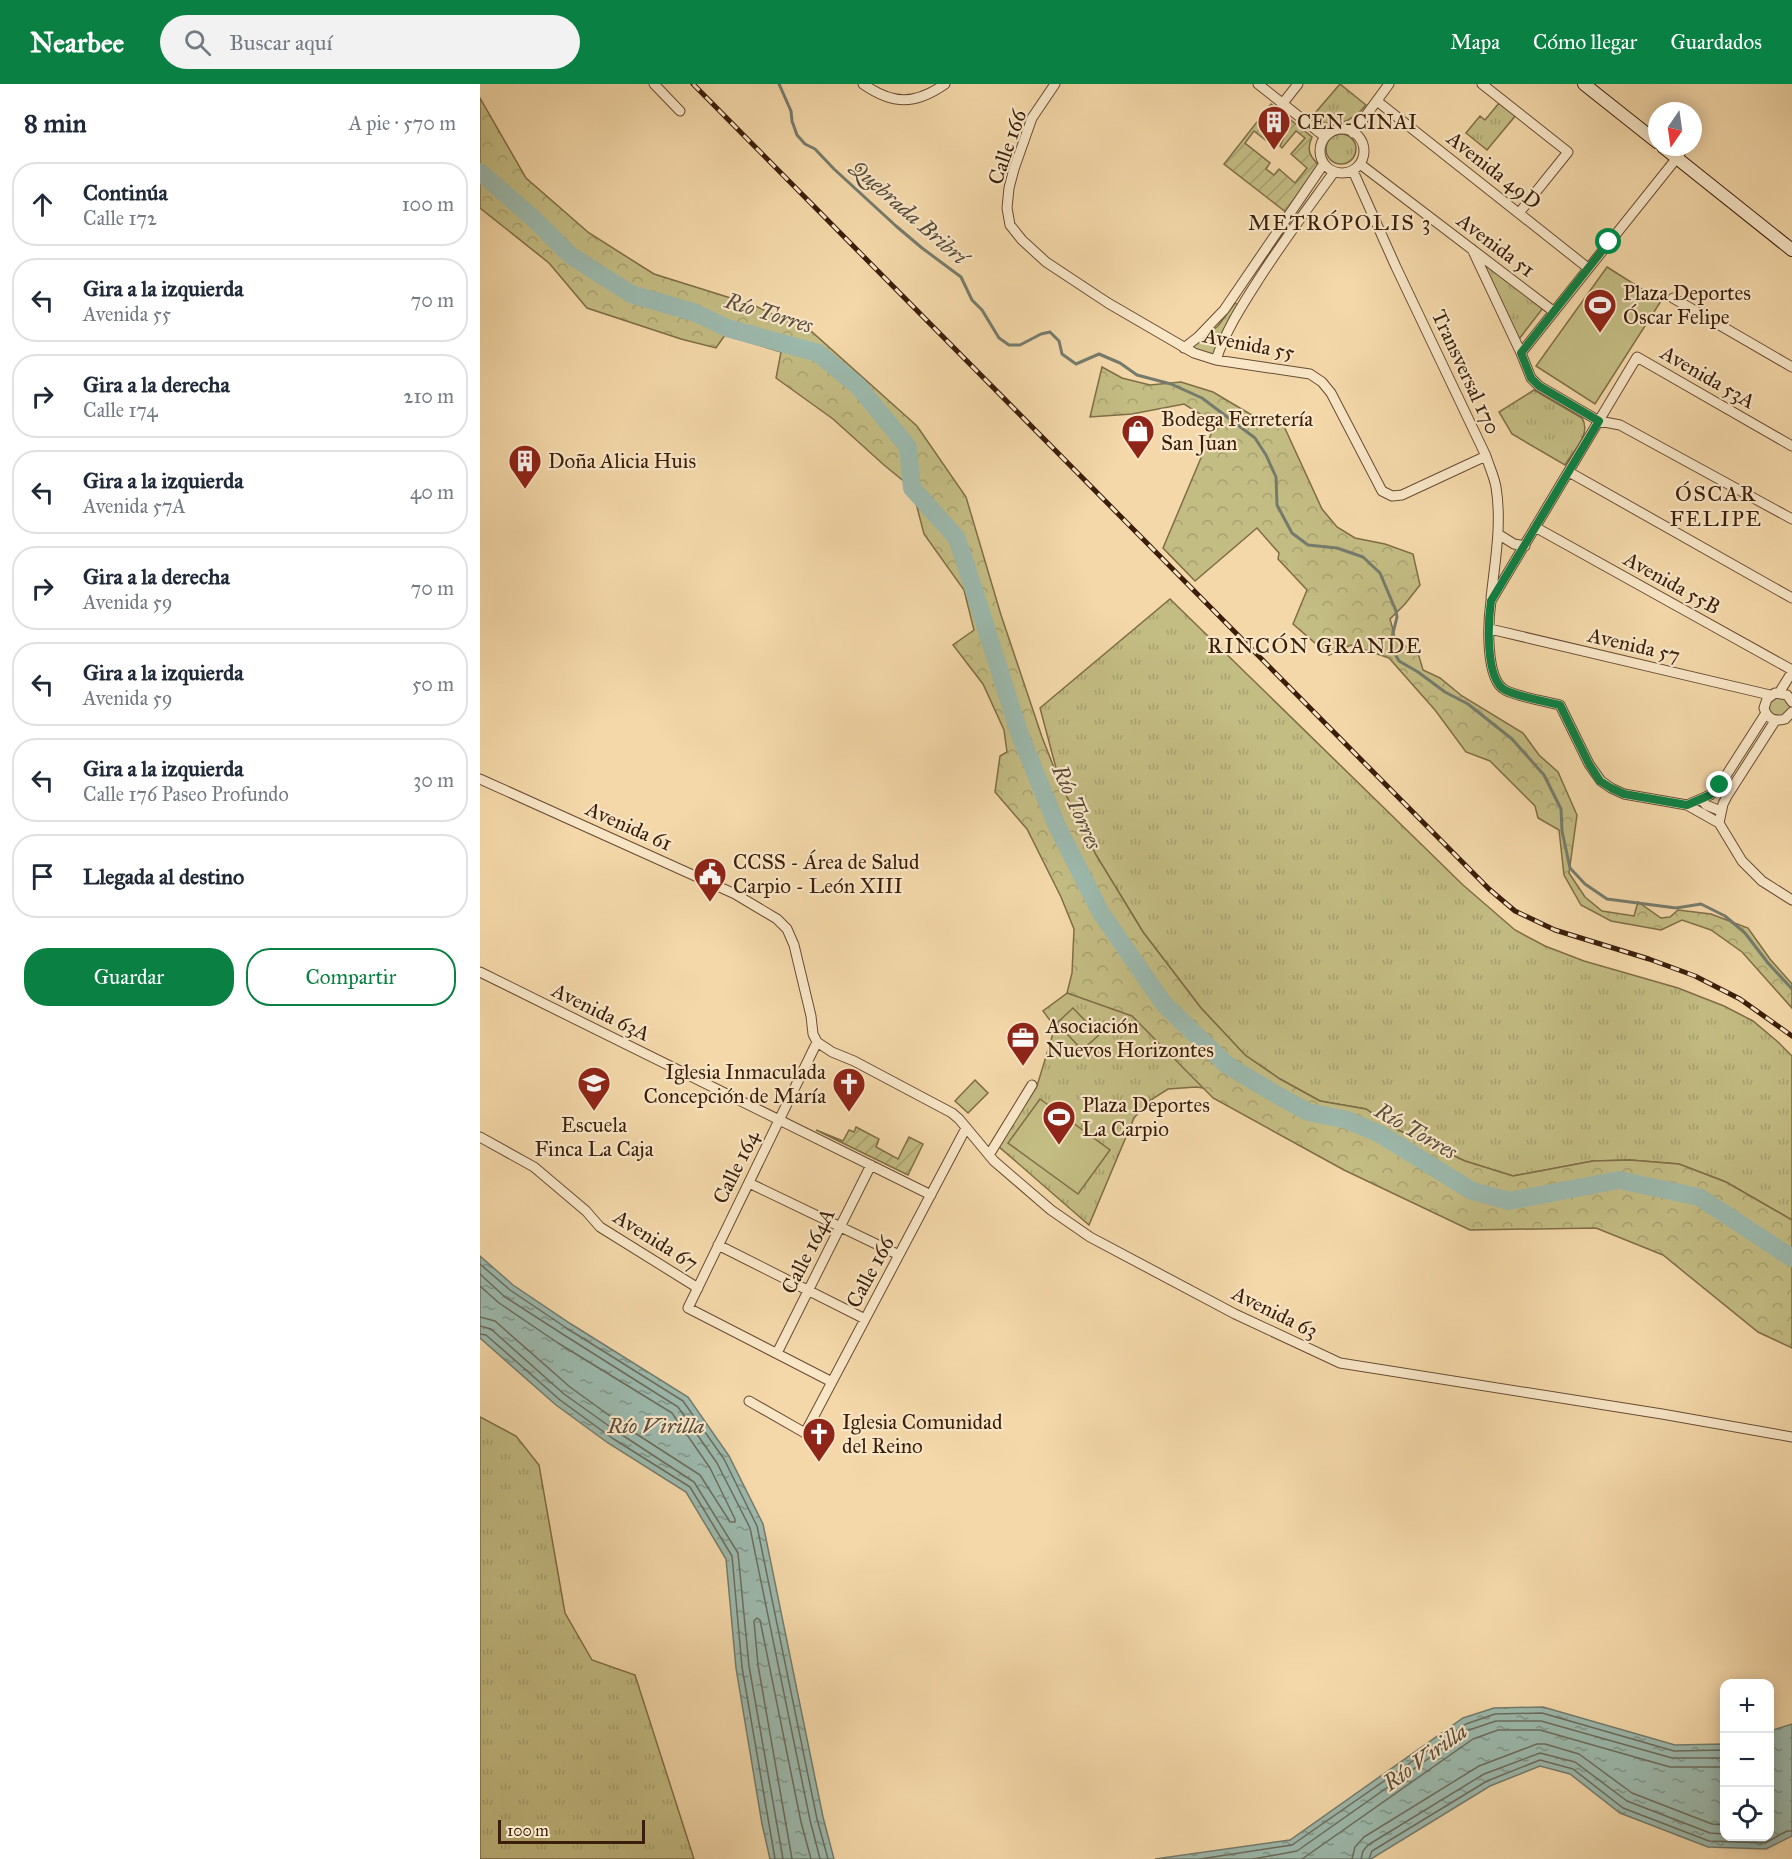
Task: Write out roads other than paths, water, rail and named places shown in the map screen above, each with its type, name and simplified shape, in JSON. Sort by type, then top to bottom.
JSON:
[{"type":"main road","points":[[1584,84],[1648,135]]},
{"type":"main road","points":[[1592,84],[1648,129]]},
{"type":"main road","points":[[1680,156],[1792,244]]},
{"type":"main road","points":[[1680,156],[1792,250]]},
{"type":"street","points":[[654,84],[680,111]]},
{"type":"street","points":[[863,84],[875,93],[895,100],[914,100],[931,94],[945,84]]},
{"type":"street","name":"Calle 166","points":[[1010,225],[1007,208],[1014,169],[1032,118],[1055,84]]},
{"type":"street","points":[[1258,84],[1325,137]]},
{"type":"street","points":[[1282,103],[1298,84]]},
{"type":"street","points":[[1353,133],[1389,84]]},
{"type":"street","points":[[1482,84],[1568,152],[1520,213]]},
{"type":"street","name":"Avenida 49D","points":[[1377,101],[1588,268]]},
{"type":"street","points":[[1184,348],[1224,310],[1323,165],[1320,149],[1325,137],[1336,130],[1346,130],[1353,133],[1363,144],[1364,154],[1356,167],[1343,173],[1334,172],[1323,165]]},
{"type":"street","points":[[1521,353],[1674,156]]},
{"type":"street","name":"Avenida 51","points":[[1356,167],[1472,249],[1553,311]]},
{"type":"street","name":"Transversal 170","points":[[1356,167],[1396,267],[1486,456],[1496,484],[1499,514],[1490,629],[1491,662],[1496,683],[1506,691],[1560,705],[1589,764],[1600,781],[1624,794],[1687,805]]},
{"type":"street","points":[[1216,360],[1223,340],[1243,303],[1334,172]]},
{"type":"street","name":"Avenida 55","points":[[1010,225],[1022,240],[1046,262],[1108,303],[1184,348],[1200,356],[1216,360],[1306,373],[1322,382],[1331,393],[1382,491],[1392,496],[1402,495],[1486,456]]},
{"type":"street","points":[[1472,249],[1531,378],[1539,386],[1599,421],[1620,425],[1792,519]]},
{"type":"street","points":[[1673,298],[1792,367]]},
{"type":"street","name":"Avenida 53A","points":[[1599,421],[1637,357],[1792,446]]},
{"type":"street","points":[[1491,601],[1599,421]]},
{"type":"street","points":[[1569,472],[1792,598]]},
{"type":"street","name":"Avenida 55B","points":[[1535,527],[1792,671]]},
{"type":"street","points":[[1498,534],[1525,546]]},
{"type":"street","name":"Avenida 57","points":[[1490,629],[1791,698]]},
{"type":"street","points":[[1687,805],[1710,795],[1720,785],[1766,713],[1765,703],[1775,694],[1792,671]]},
{"type":"street","points":[[1766,713],[1775,720],[1791,718]]},
{"type":"street","points":[[1719,823],[1727,796],[1775,720]]},
{"type":"street","name":"Avenida 61","points":[[480,778],[735,894],[777,919],[787,930],[794,945],[811,1016],[813,1034],[817,1042]]},
{"type":"street","points":[[1701,800],[1721,811]]},
{"type":"street","points":[[1687,805],[1719,823],[1742,861],[1762,881],[1792,900]]},
{"type":"street","name":"Avenida 63A","points":[[480,972],[931,1195]]},
{"type":"street","name":"Calle 164","points":[[777,1353],[688,1308],[817,1042]]},
{"type":"street","name":"Avenida 63","points":[[817,1042],[832,1052],[854,1061],[952,1113],[989,1155],[1051,1210],[1090,1237],[1234,1314],[1340,1364],[1662,1414],[1792,1437]]},
{"type":"street","points":[[989,1155],[1032,1085]]},
{"type":"street","name":"Calle 166","points":[[749,1401],[805,1433],[966,1128]]},
{"type":"street","name":"Avenida 67","points":[[480,1137],[534,1167],[586,1211],[600,1227],[698,1287]]},
{"type":"street","name":"Calle 164A","points":[[777,1353],[871,1165]]},
{"type":"street","points":[[748,1183],[899,1255]]},
{"type":"street","points":[[718,1245],[865,1319]]},
{"type":"street","points":[[777,1353],[832,1382]]},
{"type":"water","name":"Río Virilla","points":[[480,1256],[513,1285],[688,1397],[729,1456],[763,1524],[823,1817],[834,1859],[770,1859],[736,1668],[726,1559],[686,1492],[608,1443],[556,1405],[480,1338]]},
{"type":"water","name":"Río Virilla","points":[[1543,1707],[1675,1745],[1720,1744],[1720,1841],[1774,1841],[1774,1730],[1792,1724],[1792,1836],[1766,1849],[1708,1847],[1620,1813],[1570,1774],[1540,1766],[1490,1786],[1371,1859],[1155,1859],[1290,1840],[1463,1718],[1494,1708]]},
{"type":"waterway","name":"Quebrada Bribrí","points":[[779,84],[791,111],[797,135],[805,144],[815,149],[896,226],[961,277],[972,300],[982,310],[999,338],[1009,345],[1020,345],[1050,332],[1059,341],[1062,354],[1076,364],[1099,354],[1120,363],[1137,375],[1171,384],[1202,398],[1255,438],[1276,477],[1277,505],[1292,533],[1308,545],[1337,548],[1363,557],[1380,573],[1396,611],[1397,617],[1390,645],[1399,661],[1445,692],[1468,704],[1512,739],[1544,775],[1561,809],[1562,831],[1570,868],[1585,884],[1607,899],[1676,908],[1701,904],[1725,916],[1745,933],[1792,989]]},
{"type":"waterway","name":"Río Torres","points":[[480,172],[534,219],[570,255],[631,294],[696,313],[727,328],[818,353],[858,386],[908,447],[912,488],[956,537],[1020,735],[1057,826],[1101,913],[1164,1004],[1227,1065],[1308,1112],[1347,1120],[1380,1134],[1472,1191],[1509,1201],[1619,1180],[1699,1197],[1792,1258]]},
{"type":"railway","points":[[693,84],[1489,889],[1515,911],[1555,930],[1695,976],[1740,999],[1792,1036]]},
{"type":"place","name":"CEN-CINAI","points":[[1274,151]]},
{"type":"place","name":"Plaza Deportes Óscar Felipe","points":[[1600,334]]},
{"type":"place","name":"Bodega Ferretería San Juan","points":[[1138,460]]},
{"type":"place","name":"Doña Alicia Huis","points":[[525,490]]},
{"type":"place","name":"CCSS - Área de Salud Carpio - León XIII","points":[[710,903]]},
{"type":"place","name":"Asociación Nuevos Horizontes","points":[[1023,1067]]},
{"type":"place","name":"Escuela Finca La Caja","points":[[594,1112]]},
{"type":"place","name":"Iglesia Inmaculada Concepción de María","points":[[849,1113]]},
{"type":"place","name":"Plaza Deportes La Carpio","points":[[1059,1146]]},
{"type":"place","name":"Iglesia Comunidad del Reino","points":[[819,1463]]},
{"type":"district","name":"METRÓPOLIS 3","points":[[1340,222]]},
{"type":"district","name":"ÓSCAR FELIPE","points":[[1716,506]]},
{"type":"district","name":"RINCÓN GRANDE","points":[[1315,645]]}]
